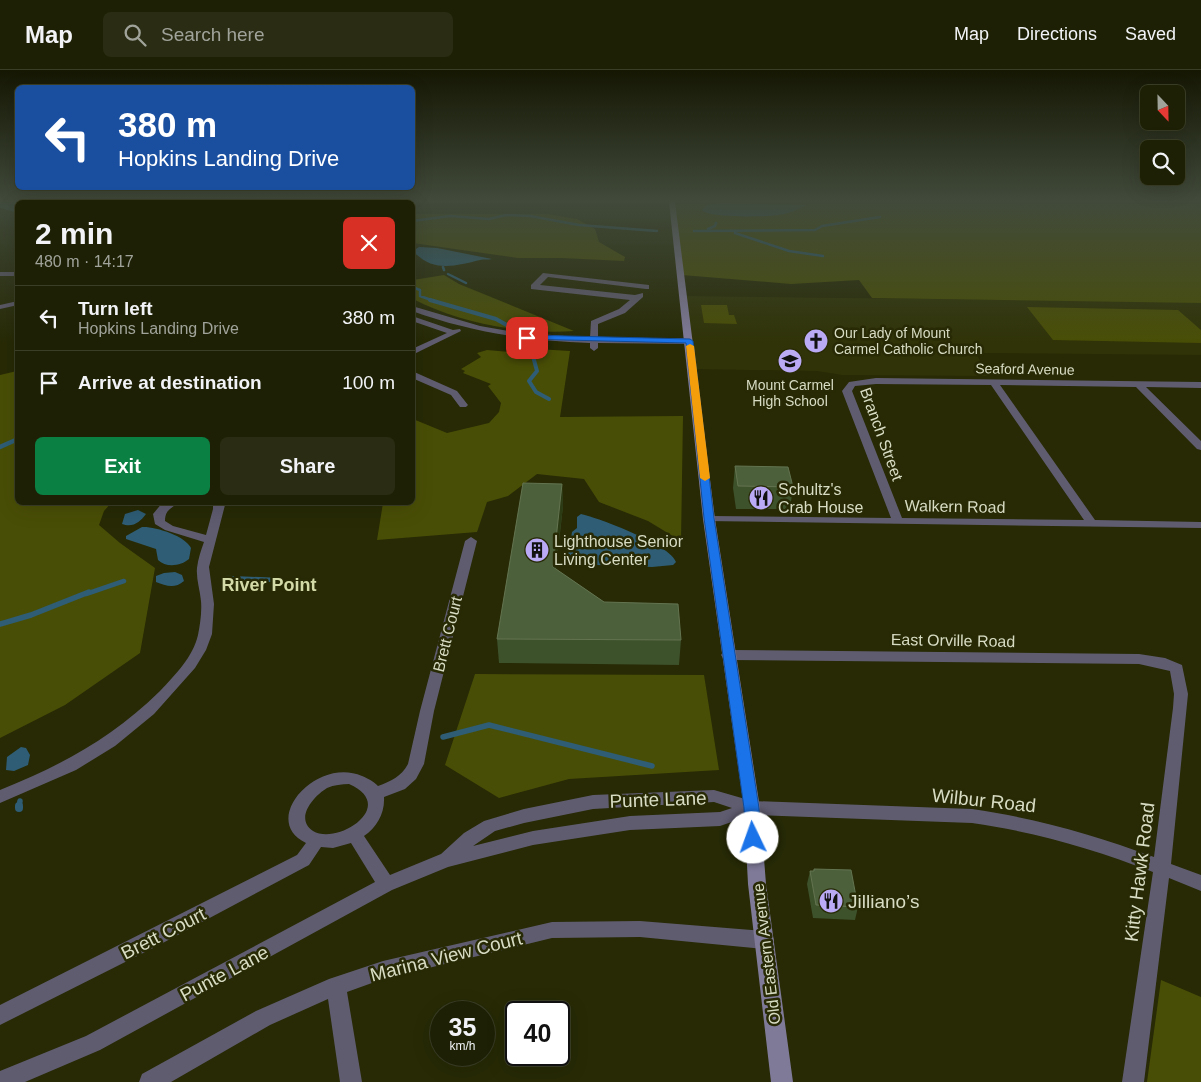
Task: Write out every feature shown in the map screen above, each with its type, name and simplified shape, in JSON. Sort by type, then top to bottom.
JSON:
[{"type":"street","name":"Old Eastern Avenue","points":[[678,249],[709,518],[752,808],[754,852],[782,1082]]},
{"type":"street","points":[[0,270],[15,269]]},
{"type":"street","points":[[0,274],[15,274]]},
{"type":"street","points":[[594,344],[594,323],[622,311],[637,298],[646,287],[546,275],[534,287],[637,298]]},
{"type":"street","points":[[0,307],[15,304]]},
{"type":"street","points":[[415,309],[465,326],[527,338],[594,344]]},
{"type":"street","points":[[415,319],[456,332],[529,345],[690,344]]},
{"type":"street","points":[[415,352],[465,326]]},
{"type":"street","points":[[415,375],[454,393],[463,405]]},
{"type":"street","name":"Seaford Avenue","points":[[849,386],[867,381],[1201,385]]},
{"type":"street","points":[[994,383],[1092,524]]},
{"type":"street","points":[[1138,384],[1201,447]]},
{"type":"street","name":"Branch Street","points":[[849,386],[846,392],[898,522]]},
{"type":"street","points":[[168,505],[159,514],[159,522],[169,528],[210,540]]},
{"type":"street","points":[[0,798],[58,774],[108,745],[140,721],[187,671],[204,636],[208,606],[203,567],[220,510],[219,505]]},
{"type":"street","name":"Walkern Road","points":[[709,518],[1201,525]]},
{"type":"street","name":"Brett Court","points":[[376,794],[399,786],[410,775],[416,764],[427,711],[471,541]]},
{"type":"street","name":"East Orville Road","points":[[728,655],[1139,660],[1165,663],[1177,668]]},
{"type":"street","name":"Kitty Hawk Road","points":[[1133,1082],[1162,868],[1182,694],[1177,668]]},
{"type":"street","points":[[337,778],[351,778],[364,781],[376,794],[378,799],[377,810],[370,822],[354,834],[329,841],[317,840],[305,834],[298,825],[296,813],[300,802],[310,791],[322,783],[337,778]]},
{"type":"street","name":"Punte Lane","points":[[445,860],[470,838],[490,826],[524,816],[593,802],[714,796],[752,808]]},
{"type":"street","name":"Punte Lane","points":[[0,1082],[94,1043],[386,885],[445,860],[533,838],[630,823],[720,819],[752,808]]},
{"type":"street","name":"Wilbur Road","points":[[752,808],[972,816],[1004,819],[1035,825],[1201,883]]},
{"type":"street","points":[[354,834],[386,885]]},
{"type":"street","name":"Brett Court","points":[[0,1014],[152,939],[303,860],[317,840]]},
{"type":"street","name":"Marina View Court","points":[[150,1082],[263,1018],[336,986],[383,970],[552,930],[640,929],[765,940]]},
{"type":"street","points":[[336,986],[351,1082]]},
{"type":"shaded area","points":[[457,249],[612,249],[625,257],[624,261],[518,258]]},
{"type":"shaded area","points":[[678,249],[1201,249],[1201,303],[872,298],[859,280],[791,284],[682,275]]},
{"type":"shaded area","points":[[444,275],[459,284],[574,331],[554,332],[513,329],[492,326],[450,315],[415,300],[415,280]]},
{"type":"shaded area","points":[[684,296],[1201,302],[1201,355],[976,353],[988,376],[842,375],[817,371],[692,369]]},
{"type":"shaded area","points":[[701,305],[727,305],[729,315],[734,315],[737,324],[704,323]]},
{"type":"shaded area","points":[[1027,307],[1178,310],[1201,330],[1201,343],[1053,340]]},
{"type":"shaded area","points":[[537,349],[570,351],[560,417],[683,416],[681,541],[648,521],[599,502],[584,479],[537,474],[508,496],[487,502],[477,532],[377,540],[383,505],[415,505],[415,420],[447,433],[489,423],[499,412],[501,403],[488,386],[491,384],[463,373],[465,371],[461,369],[481,357],[477,353],[487,350],[520,353]]},
{"type":"shaded area","points":[[15,371],[15,505],[109,505],[104,511],[99,525],[155,568],[140,653],[65,705],[0,738],[0,375]]},
{"type":"shaded area","points":[[475,674],[704,675],[719,770],[569,779],[499,798],[445,765]]},
{"type":"shaded area","points":[[1161,980],[1201,997],[1201,1082],[1147,1082]]},
{"type":"water","points":[[443,249],[492,259],[453,266],[436,265],[428,263],[421,258],[415,253],[415,250]]},
{"type":"water","points":[[138,510],[146,514],[133,525],[122,524],[125,514]]},
{"type":"water","points":[[581,514],[618,526],[648,540],[671,555],[676,562],[673,565],[652,567],[571,564],[568,556],[572,532],[577,528],[577,517]]},
{"type":"water","points":[[142,527],[161,530],[183,540],[191,548],[189,559],[178,565],[161,563],[158,560],[156,549],[126,539],[126,536]]},
{"type":"water","points":[[175,572],[182,575],[184,581],[181,584],[170,586],[156,582],[156,576]]},
{"type":"water","points":[[21,747],[26,748],[30,755],[28,765],[14,771],[6,770],[7,757]]},
{"type":"building","points":[[735,466],[788,467],[793,487],[738,486]]},
{"type":"building","name":"Lighthouse Senior Living Center","points":[[523,483],[562,484],[553,567],[604,602],[678,604],[681,640],[497,639]]},
{"type":"building","points":[[814,869],[851,870],[858,907],[816,905],[810,871],[814,871]]},
{"type":"waterway","points":[[784,249],[823,256]]},
{"type":"waterway","points":[[448,274],[466,283]]},
{"type":"waterway","points":[[415,288],[420,290],[420,296],[434,301]]},
{"type":"waterway","points":[[430,300],[496,319],[512,328]]},
{"type":"waterway","points":[[526,346],[531,349],[537,371],[529,381],[536,392],[549,399]]},
{"type":"waterway","points":[[0,447],[15,440]]},
{"type":"waterway","points":[[227,578],[276,580]]},
{"type":"waterway","points":[[86,594],[124,581]]},
{"type":"waterway","points":[[0,624],[31,615],[89,592]]},
{"type":"waterway","points":[[443,737],[489,725],[652,766]]},
{"type":"waterway","points":[[19,807],[20,801]]},
{"type":"slow traffic","points":[[690,346],[705,478]]},
{"type":"place","name":"Our Lady of Mount Carmel Catholic Church","points":[[816,341]]},
{"type":"place","name":"Mount Carmel High School","points":[[790,361]]},
{"type":"place","name":"Schultz's Crab House","points":[[761,498]]},
{"type":"place","name":"Lighthouse Senior Living Center","points":[[537,550]]},
{"type":"place","name":"Jilliano’s","points":[[831,901]]},
{"type":"district","name":"River Point","points":[[269,585]]},
{"type":"route","points":[[527,338],[690,341],[709,518],[752,808],[753,838]]}]
